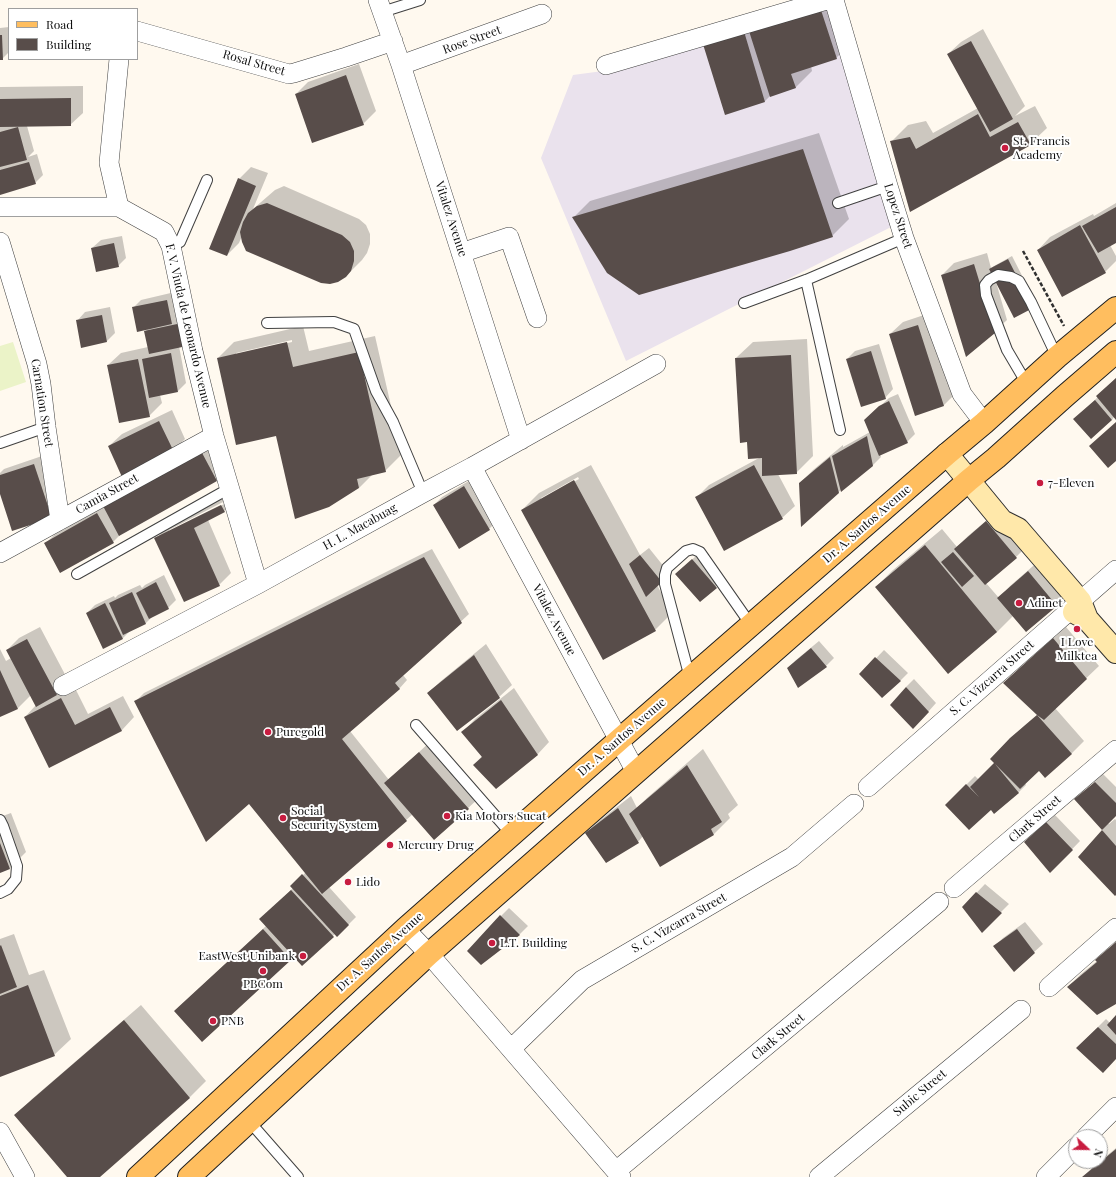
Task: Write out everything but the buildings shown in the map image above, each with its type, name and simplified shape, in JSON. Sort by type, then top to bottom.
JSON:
[{"type":"main road","name":"Dr. A. Santos Avenue","points":[[138,1177],[405,929],[750,625],[984,423],[1057,357],[1116,308]]},
{"type":"main road","points":[[189,1177],[429,954],[1116,352]]},
{"type":"street","points":[[606,65],[827,0]]},
{"type":"street","name":"Lopez Street","points":[[834,0],[904,238],[962,394],[984,423]]},
{"type":"street","name":"Vitalez Avenue","points":[[380,6],[401,65],[521,440]]},
{"type":"street","name":"Rose Street","points":[[401,65],[542,14]]},
{"type":"street","name":"Rosal Street","points":[[138,31],[289,74],[393,41]]},
{"type":"street","points":[[119,207],[109,163],[120,60]]},
{"type":"street","name":"F. V. Viuda de Leonardo Avenue","points":[[0,207],[119,207],[164,232],[171,246],[193,351],[214,436],[258,584]]},
{"type":"street","points":[[461,253],[509,237],[537,318]]},
{"type":"street","name":"Carnation Street","points":[[0,242],[37,364],[60,520]]},
{"type":"street","name":"H. L. Macabuag","points":[[63,686],[258,584],[423,493],[472,468],[656,364]]},
{"type":"street","name":"Camia Street","points":[[0,553],[214,436]]},
{"type":"street","points":[[947,454],[1002,521],[1018,529],[1079,610],[1116,652]]},
{"type":"street","name":"Vitalez Avenue","points":[[472,468],[636,772]]},
{"type":"street","name":"S. C. Vizcarra Street","points":[[868,786],[1079,610],[1116,570]]},
{"type":"street","name":"Clark Street","points":[[954,888],[1116,750]]},
{"type":"street","name":"S. C. Vizcarra Street","points":[[511,1049],[582,980],[792,857],[854,804]]},
{"type":"street","name":"Clark Street","points":[[619,1174],[939,902]]},
{"type":"street","points":[[1049,987],[1116,928]]},
{"type":"street","points":[[405,929],[429,954],[619,1174]]},
{"type":"street","name":"Subic Street","points":[[819,1177],[1021,1010]]},
{"type":"street","points":[[1094,1129],[1116,1107]]},
{"type":"street","points":[[0,1132],[25,1177]]},
{"type":"street","points":[[1046,1177],[1068,1155]]},
{"type":"lane","points":[[380,6],[420,0]]},
{"type":"lane","points":[[171,246],[180,242],[207,180]]},
{"type":"lane","points":[[838,203],[888,186]]},
{"type":"lane","points":[[744,303],[806,280],[904,238]]},
{"type":"lane","points":[[1027,384],[1004,343],[986,295],[985,285],[989,280],[998,275],[1010,276],[1019,281],[1031,302],[1057,357]]},
{"type":"lane","points":[[806,280],[840,430]]},
{"type":"lane","points":[[267,323],[334,322],[354,329],[376,391],[392,422],[423,493]]},
{"type":"lane","points":[[0,443],[46,428]]},
{"type":"lane","points":[[76,574],[230,488]]},
{"type":"lane","points":[[690,678],[665,584],[664,574],[668,568],[686,551],[693,549],[700,552],[750,625]]},
{"type":"lane","points":[[416,725],[512,835]]},
{"type":"lane","points":[[0,820],[17,866],[16,879],[8,889],[0,893]]},
{"type":"lane","points":[[249,1121],[298,1177]]},
{"type":"path","points":[[1023,251],[1074,344]]},
{"type":"shaded area","points":[[829,2],[895,225],[626,361],[541,158],[573,75],[603,71]]},
{"type":"green space","points":[[13,342],[26,382],[0,391],[0,346]]},
{"type":"place","name":"St. Francis Academy","points":[[1005,148]]},
{"type":"place","name":"7-Eleven","points":[[1040,483]]},
{"type":"place","name":"Adinet","points":[[1019,603]]},
{"type":"place","name":"I Love Milktea","points":[[1077,629]]},
{"type":"place","name":"Puregold","points":[[268,732]]},
{"type":"place","name":"Kia Motors Sucat","points":[[447,816]]},
{"type":"place","name":"Social Security System","points":[[283,818]]},
{"type":"place","name":"Mercury Drug","points":[[390,845]]},
{"type":"place","name":"Lido","points":[[348,882]]},
{"type":"place","name":"L.T. Building","points":[[492,943]]},
{"type":"place","name":"EastWest Unibank","points":[[303,956]]},
{"type":"place","name":"PBCom","points":[[263,971]]},
{"type":"place","name":"PNB","points":[[213,1021]]}]
